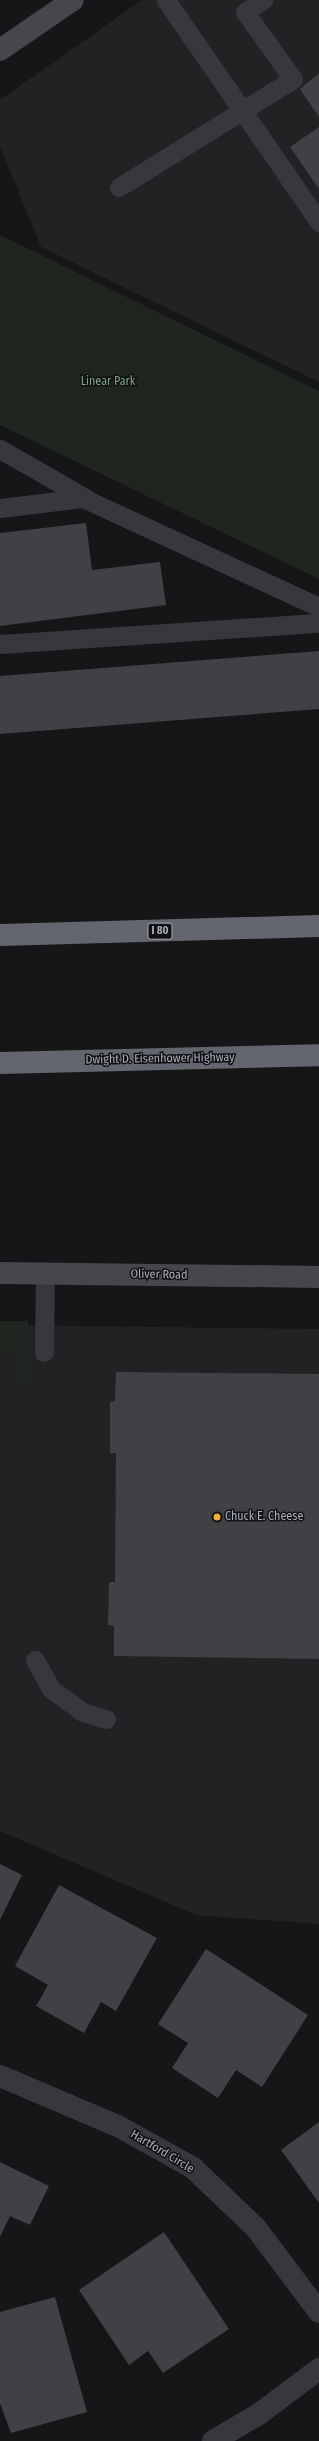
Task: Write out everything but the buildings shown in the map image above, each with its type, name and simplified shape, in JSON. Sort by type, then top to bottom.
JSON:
[{"type":"highway","name":"I 80","points":[[0,935],[319,926]]},
{"type":"highway","name":"Dwight D. Eisenhower Highway","points":[[0,1063],[319,1055]]},
{"type":"main road","points":[[0,50],[74,0]]},
{"type":"main road","name":"Oliver Road","points":[[0,1273],[319,1277]]},
{"type":"street","name":"Hartford Circle","points":[[0,2076],[118,2126],[193,2168],[256,2228],[319,2312]]},
{"type":"street","points":[[213,2441],[259,2414],[319,2369]]},
{"type":"lane","points":[[166,0],[319,222]]},
{"type":"lane","points":[[119,187],[241,109],[293,79],[245,12],[263,0]]},
{"type":"lane","points":[[0,449],[90,500],[319,607]]},
{"type":"lane","points":[[0,508],[84,498],[90,500]]},
{"type":"lane","points":[[0,644],[319,623]]},
{"type":"lane","points":[[44,1352],[45,1274]]},
{"type":"lane","points":[[35,1660],[51,1689],[83,1712],[106,1719]]},
{"type":"shaded area","points":[[142,0],[319,0],[319,382],[41,247],[0,146],[0,100]]},
{"type":"shaded area","points":[[0,1325],[319,1329],[319,1924],[196,1915],[0,1831]]},
{"type":"green space","name":"Linear Park","points":[[0,235],[319,391],[319,579],[0,425]]},
{"type":"green space","points":[[0,1321],[28,1321],[28,1383],[15,1383],[14,1354],[0,1354]]},
{"type":"place","name":"Chuck E. Cheese","points":[[217,1517]]}]
